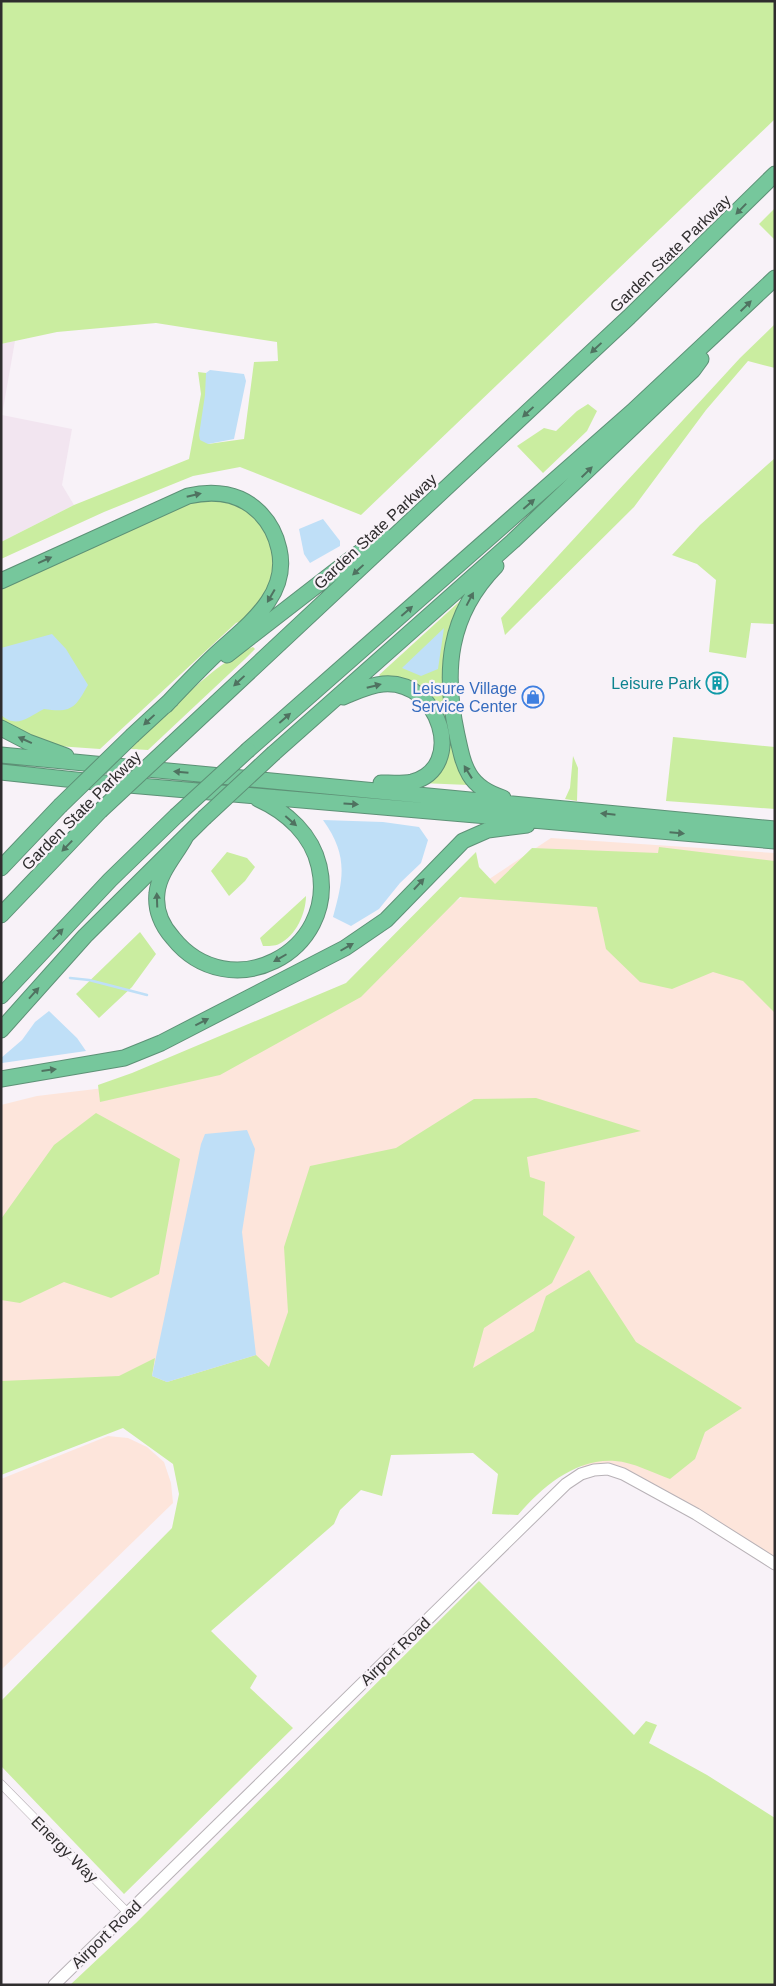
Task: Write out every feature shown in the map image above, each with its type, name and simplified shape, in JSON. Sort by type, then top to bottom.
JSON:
[{"type":"highway","name":"Garden State Parkway","points":[[1,915],[100,811],[649,299],[775,174]]},
{"type":"highway","points":[[1,996],[110,880],[176,816],[248,750],[625,419],[775,278]]},
{"type":"highway","points":[[1,1030],[86,936],[204,818],[328,704],[513,541],[693,370],[717,334]]},
{"type":"highway","points":[[1,581],[188,496],[211,492],[223,493],[240,499],[257,510],[271,527],[278,544],[280,569],[275,590],[259,613],[60,806],[1,868]]},
{"type":"highway","points":[[165,706],[356,555],[419,513]]},
{"type":"highway","points":[[513,541],[508,554],[473,593],[461,618],[451,649],[449,686],[452,712],[466,771],[487,791],[524,805]]},
{"type":"highway","points":[[328,704],[372,686],[385,684],[405,687],[427,701],[440,724],[442,739],[439,754],[430,770],[422,777],[412,782],[366,783],[351,788]]},
{"type":"highway","points":[[1,728],[28,742],[83,763]]},
{"type":"highway","points":[[1,755],[775,829]]},
{"type":"highway","points":[[1,772],[775,842]]},
{"type":"highway","points":[[186,836],[160,877],[157,893],[160,918],[168,933],[190,955],[214,967],[248,970],[278,960],[290,952],[308,932],[322,896],[322,879],[318,858],[306,835],[292,820],[268,804],[250,796]]},
{"type":"highway","points":[[1,1079],[26,1073],[98,1064],[124,1058],[161,1043],[345,948],[366,935],[386,920],[463,841],[488,830],[558,822]]},
{"type":"street","name":"Airport Road","points":[[54,1985],[559,1491],[581,1474],[600,1469],[623,1474],[696,1514],[775,1564]]},
{"type":"street","name":"Energy Way","points":[[1,1784],[128,1913]]},
{"type":"shaded area","points":[[15,341],[2,415],[72,429],[62,485],[74,505],[1,542],[1,344]]},
{"type":"shaded area","points":[[551,838],[775,853],[775,1564],[623,1474],[588,1471],[532,1428],[1,1399],[1,1105],[37,1096],[104,1088],[377,972],[405,935]]},
{"type":"shaded area","points":[[108,1436],[128,1438],[147,1447],[164,1462],[171,1483],[173,1503],[1,1670],[1,1479]]},
{"type":"green space","points":[[1,1],[775,1],[775,119],[361,515],[240,467],[193,476],[104,512],[1,559],[1,542],[74,505],[189,459],[201,394],[198,372],[206,373],[208,444],[244,439],[254,362],[278,361],[277,342],[156,323],[57,332],[1,344]]},
{"type":"green space","points":[[775,208],[775,240],[759,224]]},
{"type":"green space","points":[[775,324],[775,368],[748,361],[706,410],[634,507],[505,635],[501,618],[740,358]]},
{"type":"green space","points":[[588,404],[597,411],[587,431],[543,473],[517,446],[544,428],[556,431],[577,411]]},
{"type":"green space","points":[[775,458],[775,624],[751,623],[746,658],[709,652],[716,580],[697,564],[672,555],[700,525]]},
{"type":"green space","points":[[199,496],[239,502],[264,523],[277,561],[269,590],[244,620],[236,623],[100,749],[57,746],[35,740],[1,722],[1,585]]},
{"type":"green space","points":[[471,591],[443,684],[445,705],[469,785],[420,783],[449,745],[448,730],[444,716],[431,695],[421,688],[410,682],[381,677],[379,675]]},
{"type":"green space","points":[[253,647],[255,649],[245,659],[148,750],[131,749],[171,708],[207,676],[240,653]]},
{"type":"green space","points":[[673,737],[775,747],[775,809],[666,801]]},
{"type":"green space","points":[[573,756],[578,768],[577,801],[565,799],[570,788]]},
{"type":"green space","points":[[659,847],[775,861],[775,1013],[743,981],[713,972],[672,989],[640,982],[606,949],[597,907],[460,897],[361,997],[220,1075],[100,1102],[98,1085],[132,1073],[346,983],[476,852],[479,867],[495,884],[532,848],[658,853]]},
{"type":"green space","points":[[227,852],[247,858],[255,867],[245,881],[229,896],[211,871]]},
{"type":"green space","points":[[306,896],[302,917],[290,936],[277,945],[263,946],[260,938]]},
{"type":"green space","points":[[140,932],[156,954],[132,987],[99,1018],[76,994]]},
{"type":"green space","points":[[536,1098],[641,1131],[527,1157],[530,1177],[545,1182],[543,1215],[575,1237],[552,1283],[484,1328],[473,1368],[534,1331],[546,1296],[589,1270],[636,1342],[742,1408],[705,1432],[695,1459],[670,1479],[622,1462],[601,1461],[587,1464],[561,1476],[538,1494],[518,1515],[492,1514],[498,1474],[473,1453],[391,1455],[382,1496],[361,1490],[340,1510],[334,1524],[211,1631],[257,1676],[250,1688],[293,1728],[124,1894],[1,1766],[1,1701],[172,1528],[179,1494],[173,1464],[123,1428],[1,1475],[1,1381],[119,1376],[155,1358],[152,1376],[167,1382],[256,1355],[269,1367],[288,1312],[284,1247],[310,1166],[396,1148],[474,1099]]},
{"type":"green space","points":[[96,1113],[180,1159],[159,1274],[111,1298],[64,1282],[20,1303],[1,1300],[1,1219],[54,1145]]},
{"type":"green space","points":[[479,1581],[634,1735],[646,1721],[657,1725],[649,1743],[707,1775],[775,1818],[775,1985],[70,1985],[136,1923]]},
{"type":"water","points":[[210,370],[244,374],[246,381],[234,439],[208,444],[200,440],[199,435],[206,373]]},
{"type":"water","points":[[323,519],[340,541],[340,546],[310,563],[304,554],[299,529]]},
{"type":"water","points":[[444,628],[438,669],[421,676],[402,668]]},
{"type":"water","points":[[52,634],[66,649],[88,685],[80,699],[72,707],[61,710],[44,709],[28,718],[17,721],[7,719],[1,715],[1,648]]},
{"type":"water","points":[[323,820],[383,822],[419,827],[428,840],[421,863],[400,883],[379,909],[351,926],[333,917],[340,890],[342,867],[337,844]]},
{"type":"water","points":[[49,1011],[77,1038],[86,1051],[2,1063],[1,1058],[22,1040],[35,1022]]},
{"type":"water","points":[[247,1130],[255,1149],[242,1232],[256,1355],[167,1382],[152,1376],[201,1144],[205,1134]]},
{"type":"waterway","points":[[70,978],[89,980],[147,995]]},
{"type":"place","name":"Leisure Park","points":[[717,683]]},
{"type":"place","name":"Leisure Village Service Center","points":[[533,697]]}]
